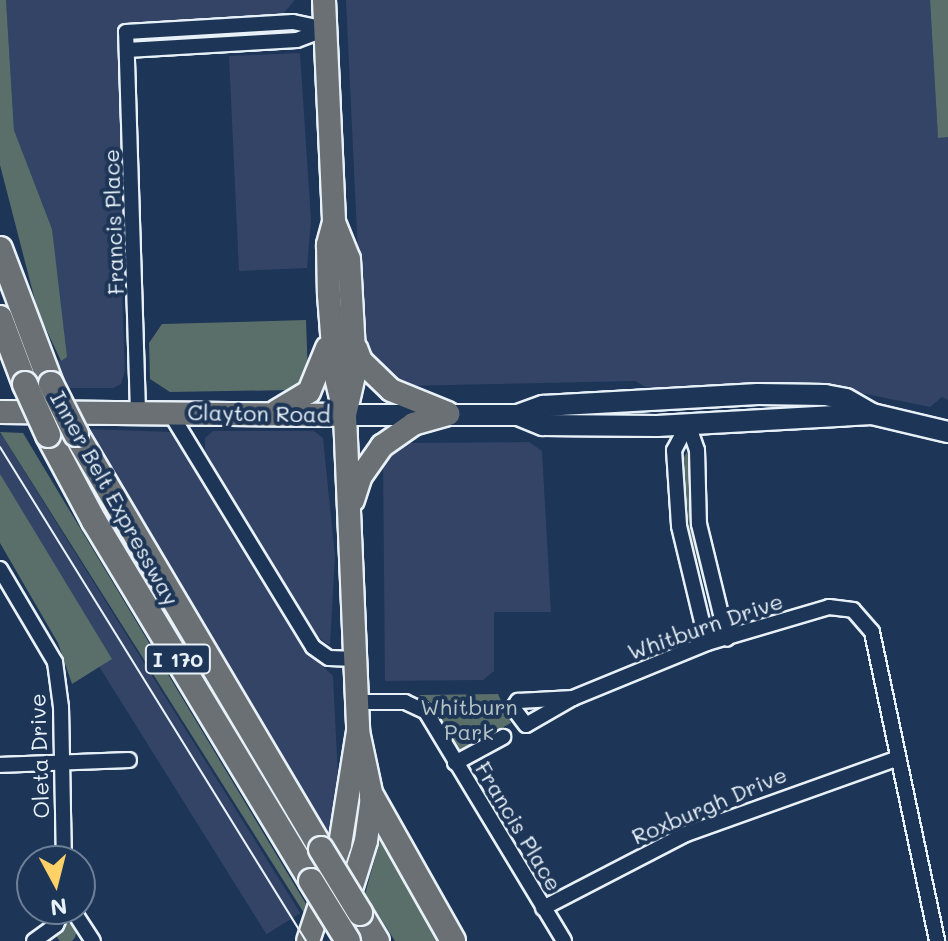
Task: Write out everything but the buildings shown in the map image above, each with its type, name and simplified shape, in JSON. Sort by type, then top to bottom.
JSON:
[{"type":"highway","name":"Inner Belt Expressway","points":[[0,249],[51,384],[76,434],[377,941]]},
{"type":"highway","name":"Inner Belt Expressway","points":[[0,318],[48,435],[94,521],[348,941]]},
{"type":"highway","points":[[0,349],[25,384]]},
{"type":"highway","points":[[372,797],[453,941]]},
{"type":"main road","points":[[308,941],[340,845],[358,731],[345,415],[332,332],[327,262],[334,222],[324,0]]},
{"type":"main road","points":[[334,222],[349,259],[354,391],[345,415]]},
{"type":"main road","points":[[273,413],[309,392],[332,332]]},
{"type":"main road","points":[[353,341],[361,361],[391,390],[449,414]]},
{"type":"main road","name":"Clayton Road","points":[[0,412],[518,415],[543,406],[758,394],[825,395],[846,399],[872,414]]},
{"type":"main road","points":[[349,512],[361,476],[382,446],[413,424],[449,414]]},
{"type":"main road","name":"Clayton Road","points":[[518,415],[543,425],[688,424],[872,414],[948,432]]},
{"type":"main road","points":[[335,941],[363,852],[372,797],[358,731]]},
{"type":"street","name":"Francis Place","points":[[138,411],[126,32],[293,22],[326,29]]},
{"type":"street","points":[[127,50],[297,40],[326,29]]},
{"type":"street","points":[[169,411],[313,647],[329,658],[356,659]]},
{"type":"street","points":[[688,424],[697,450],[699,524],[727,639]]},
{"type":"street","points":[[688,424],[674,450],[679,526],[707,643]]},
{"type":"street","name":"Oleta Drive","points":[[0,569],[7,592],[55,662],[64,845]]},
{"type":"street","name":"Whitburn Drive","points":[[573,698],[518,701],[513,708],[519,723],[526,725],[573,698],[707,643],[829,607],[853,610],[872,632],[898,758]]},
{"type":"street","name":"Francis Place","points":[[358,702],[405,702],[421,708],[564,941]]},
{"type":"street","points":[[455,763],[503,737]]},
{"type":"street","points":[[898,758],[937,941]]},
{"type":"street","name":"Roxburgh Drive","points":[[543,908],[686,834],[898,758]]},
{"type":"street","points":[[0,765],[129,760]]},
{"type":"street","points":[[34,941],[56,925]]},
{"type":"shaded area","points":[[6,0],[295,0],[283,14],[119,26],[131,209],[122,294],[125,371],[121,384],[113,388],[68,388],[56,359],[61,361],[52,229],[14,130]]},
{"type":"shaded area","points":[[346,0],[930,0],[938,137],[948,137],[948,400],[942,397],[930,407],[851,391],[759,382],[652,391],[635,381],[404,386],[376,365],[361,319]]},
{"type":"shaded area","points":[[300,53],[311,220],[307,268],[239,271],[229,56]]},
{"type":"shaded area","points":[[88,429],[171,432],[304,648],[333,676],[339,796],[331,838]]},
{"type":"shaded area","points":[[213,431],[314,431],[323,438],[335,556],[330,645],[315,636],[205,451],[205,438]]},
{"type":"shaded area","points":[[1,434],[300,913],[266,934],[0,508]]},
{"type":"shaded area","points":[[529,442],[542,451],[551,612],[494,612],[494,671],[483,680],[385,681],[383,459],[399,443]]},
{"type":"green space","points":[[0,0],[6,0],[14,130],[52,229],[67,357],[61,361],[38,312],[0,165]]},
{"type":"green space","points":[[930,0],[948,0],[948,137],[938,138]]},
{"type":"green space","points":[[306,320],[308,377],[293,390],[170,392],[150,379],[149,343],[162,324]]},
{"type":"green space","points":[[0,432],[23,433],[306,904],[304,913]]},
{"type":"green space","points":[[690,447],[717,614],[713,616],[689,529],[683,459]]},
{"type":"green space","points":[[0,474],[112,659],[72,684],[58,643],[0,543]]},
{"type":"green space","name":"Whitburn Park","points":[[498,694],[511,723],[460,750],[429,701],[419,695]]},
{"type":"green space","points":[[382,833],[448,941],[395,941],[365,894]]},
{"type":"green space","points":[[60,925],[72,925],[75,937],[70,942],[62,942],[57,937]]},
{"type":"tram line","points":[[0,447],[306,941]]}]
